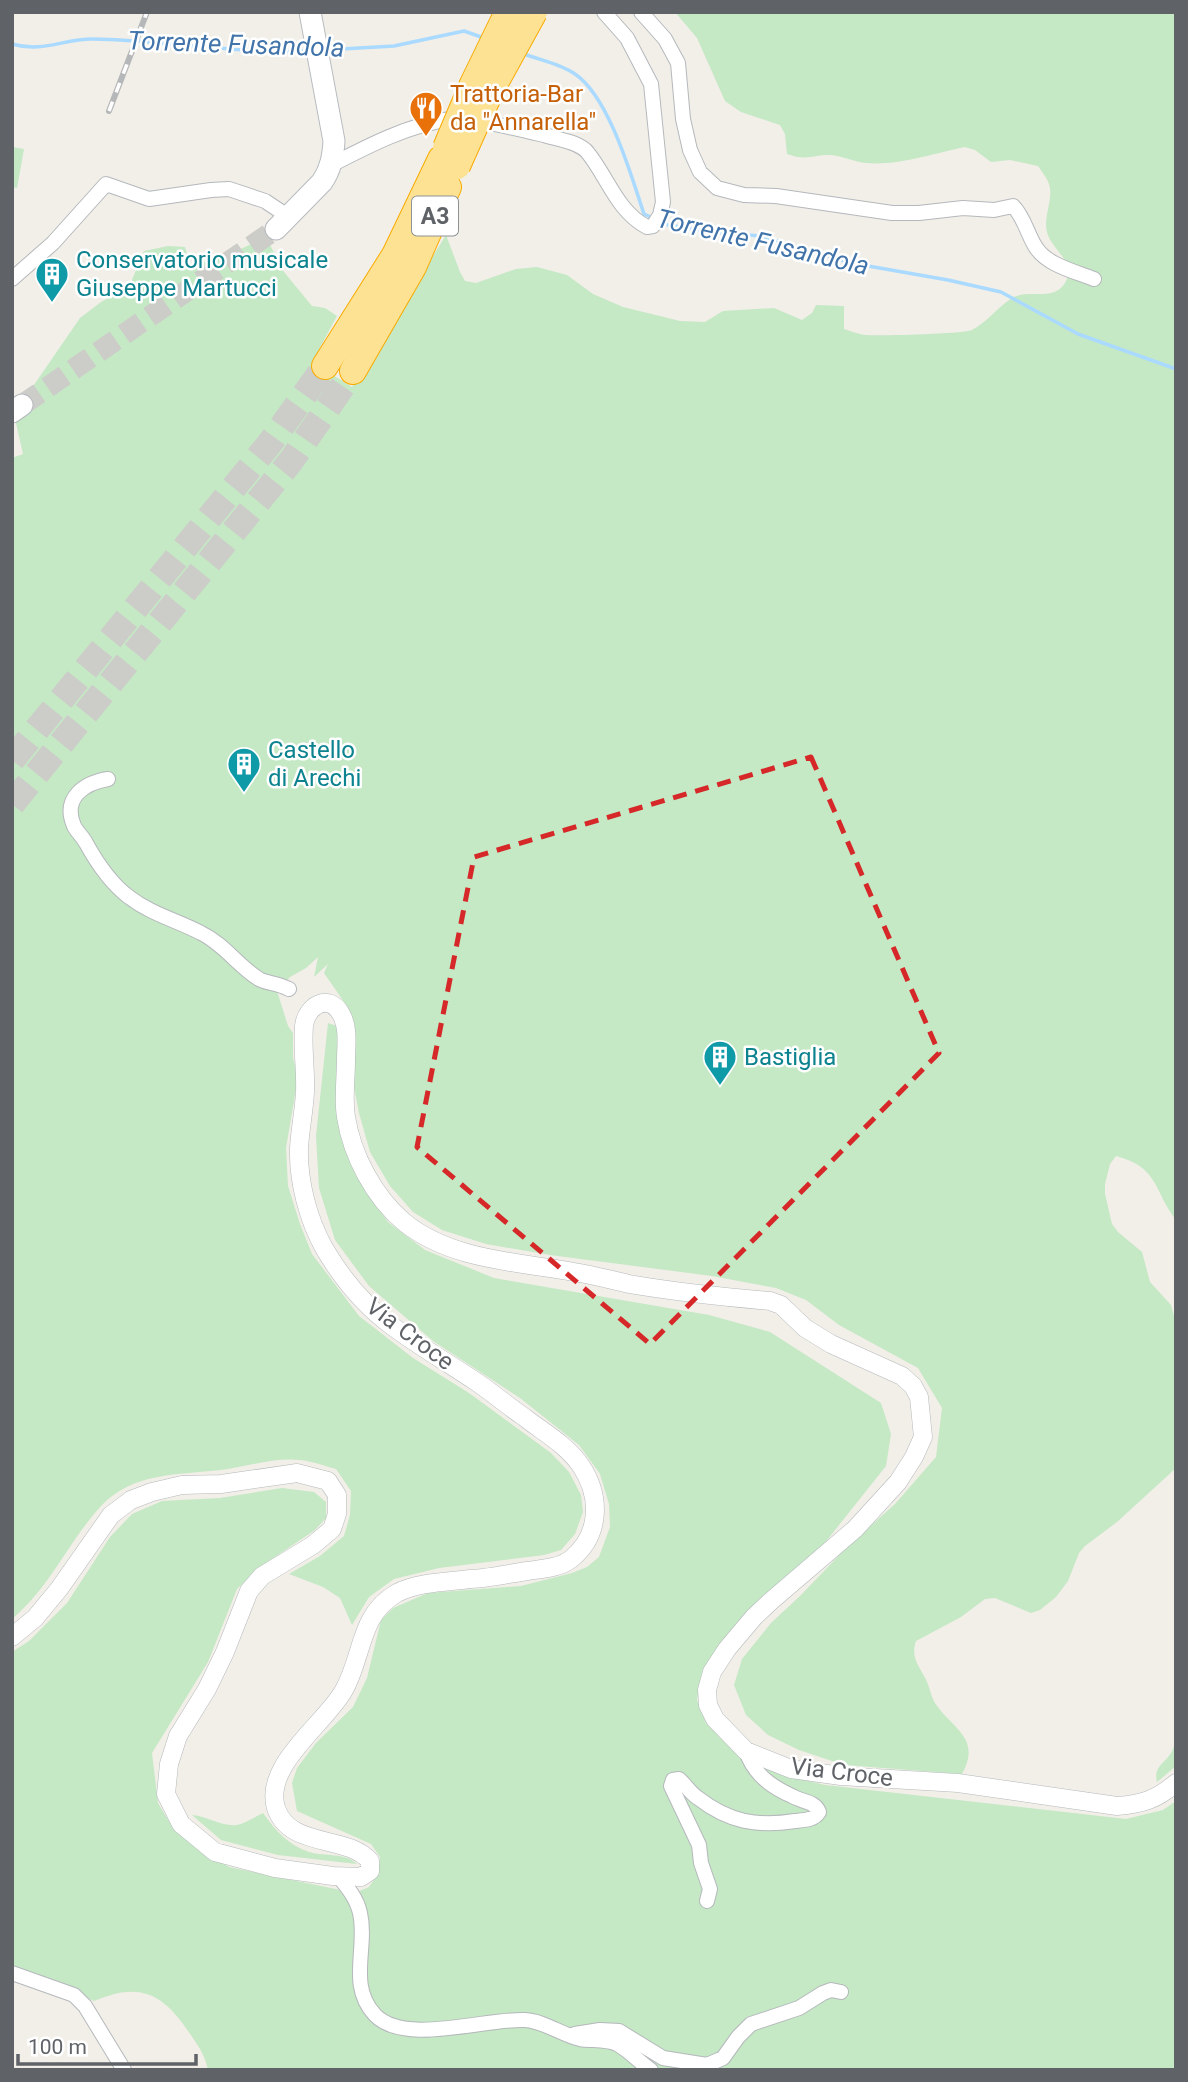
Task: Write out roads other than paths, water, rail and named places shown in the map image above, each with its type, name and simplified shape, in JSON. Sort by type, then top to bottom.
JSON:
[{"type":"highway","name":"A3","points":[[449,162],[478,72],[508,12]]},
{"type":"highway","name":"A3","points":[[325,366],[358,337],[404,261],[449,162],[534,12]]},
{"type":"highway","name":"A3","points":[[353,371],[358,337]]},
{"type":"main road","points":[[282,223],[322,182],[331,165],[334,141],[310,12]]},
{"type":"street","points":[[331,165],[393,135],[452,118],[530,132],[570,143],[588,152],[629,213],[647,227],[658,217],[663,202],[651,83],[627,38],[604,12]]},
{"type":"street","points":[[642,12],[665,38],[678,63],[683,119],[694,162],[708,182],[723,190],[892,213],[963,208],[994,210],[1012,205],[1022,217],[1042,255],[1094,279]]},
{"type":"street","points":[[12,279],[53,243],[106,184],[149,199],[229,189],[265,201],[282,223]]},
{"type":"street","points":[[108,779],[86,784],[72,803],[74,826],[106,874],[121,891],[146,909],[202,933],[214,941],[260,981],[277,982],[289,989]]},
{"type":"street","name":"Via Croce","points":[[12,1637],[34,1618],[59,1589],[111,1515],[131,1500],[182,1485],[221,1484],[298,1473],[328,1480],[337,1494],[337,1514],[332,1529],[313,1545],[262,1576],[249,1591],[207,1689],[178,1736],[169,1764],[166,1794],[181,1824],[215,1852],[275,1868],[339,1877],[361,1877],[370,1871],[370,1861],[363,1853],[352,1847],[314,1839],[297,1832],[276,1809],[275,1786],[287,1759],[336,1704],[348,1683],[364,1631],[379,1606],[400,1591],[427,1585],[547,1569],[569,1561],[587,1541],[596,1514],[595,1491],[580,1464],[559,1443],[369,1307],[324,1248],[301,1183],[299,1149],[304,1109],[304,1022],[307,1013],[318,1003],[334,1004],[345,1026],[345,1115],[357,1157],[379,1194],[404,1222],[436,1242],[483,1257],[686,1293],[770,1301],[781,1305],[805,1328],[831,1345],[902,1376],[919,1397],[923,1437],[898,1482],[834,1549],[754,1617],[712,1672],[707,1690],[708,1705],[722,1728],[746,1751],[791,1769],[841,1776],[958,1783],[1117,1806],[1142,1804],[1164,1793],[1176,1783]]},
{"type":"street","points":[[707,1901],[710,1889],[701,1863],[699,1845],[671,1786],[673,1780],[678,1779],[704,1802],[728,1816],[749,1824],[781,1824],[811,1819],[819,1812],[813,1804],[793,1797],[768,1783],[751,1766],[746,1751]]},
{"type":"street","points":[[339,1877],[354,1897],[360,1913],[362,1930],[359,1981],[366,2003],[382,2021],[397,2027],[437,2031],[478,2023],[526,2020],[570,2036],[614,2043],[651,2070]]},
{"type":"street","points":[[12,1973],[74,1996],[85,2006],[124,2070]]},
{"type":"street","points":[[570,2036],[600,2030],[618,2031],[663,2058],[706,2065],[723,2058],[751,2024],[799,2008],[822,1993],[831,1990],[841,1992]]},
{"type":"waterway","name":"Torrente Fusandola","points":[[324,50],[394,46],[464,31],[484,38]]},
{"type":"waterway","name":"Torrente Fusandola","points":[[12,44],[34,47],[92,39],[255,51],[309,51]]},
{"type":"waterway","name":"Torrente Fusandola","points":[[524,54],[563,68],[587,85],[598,100],[617,138],[644,214],[653,218]]},
{"type":"waterway","name":"Torrente Fusandola","points":[[660,221],[668,225],[720,233],[761,236],[851,263],[1001,292],[1078,334],[1176,369]]},
{"type":"tunnel","points":[[22,405],[276,229]]},
{"type":"tunnel","points":[[12,760],[270,443],[325,366]]},
{"type":"tunnel","points":[[12,804],[291,461],[353,371]]},
{"type":"railway","points":[[109,111],[147,12]]},
{"type":"place","name":"Trattoria-Bar da \"Annarella\"","points":[[426,138]]},
{"type":"place","name":"Conservatorio musicale Giuseppe Martucci","points":[[52,304]]},
{"type":"place","name":"Castello di Arechi","points":[[244,794]]},
{"type":"place","name":"Bastiglia","points":[[720,1087]]}]
